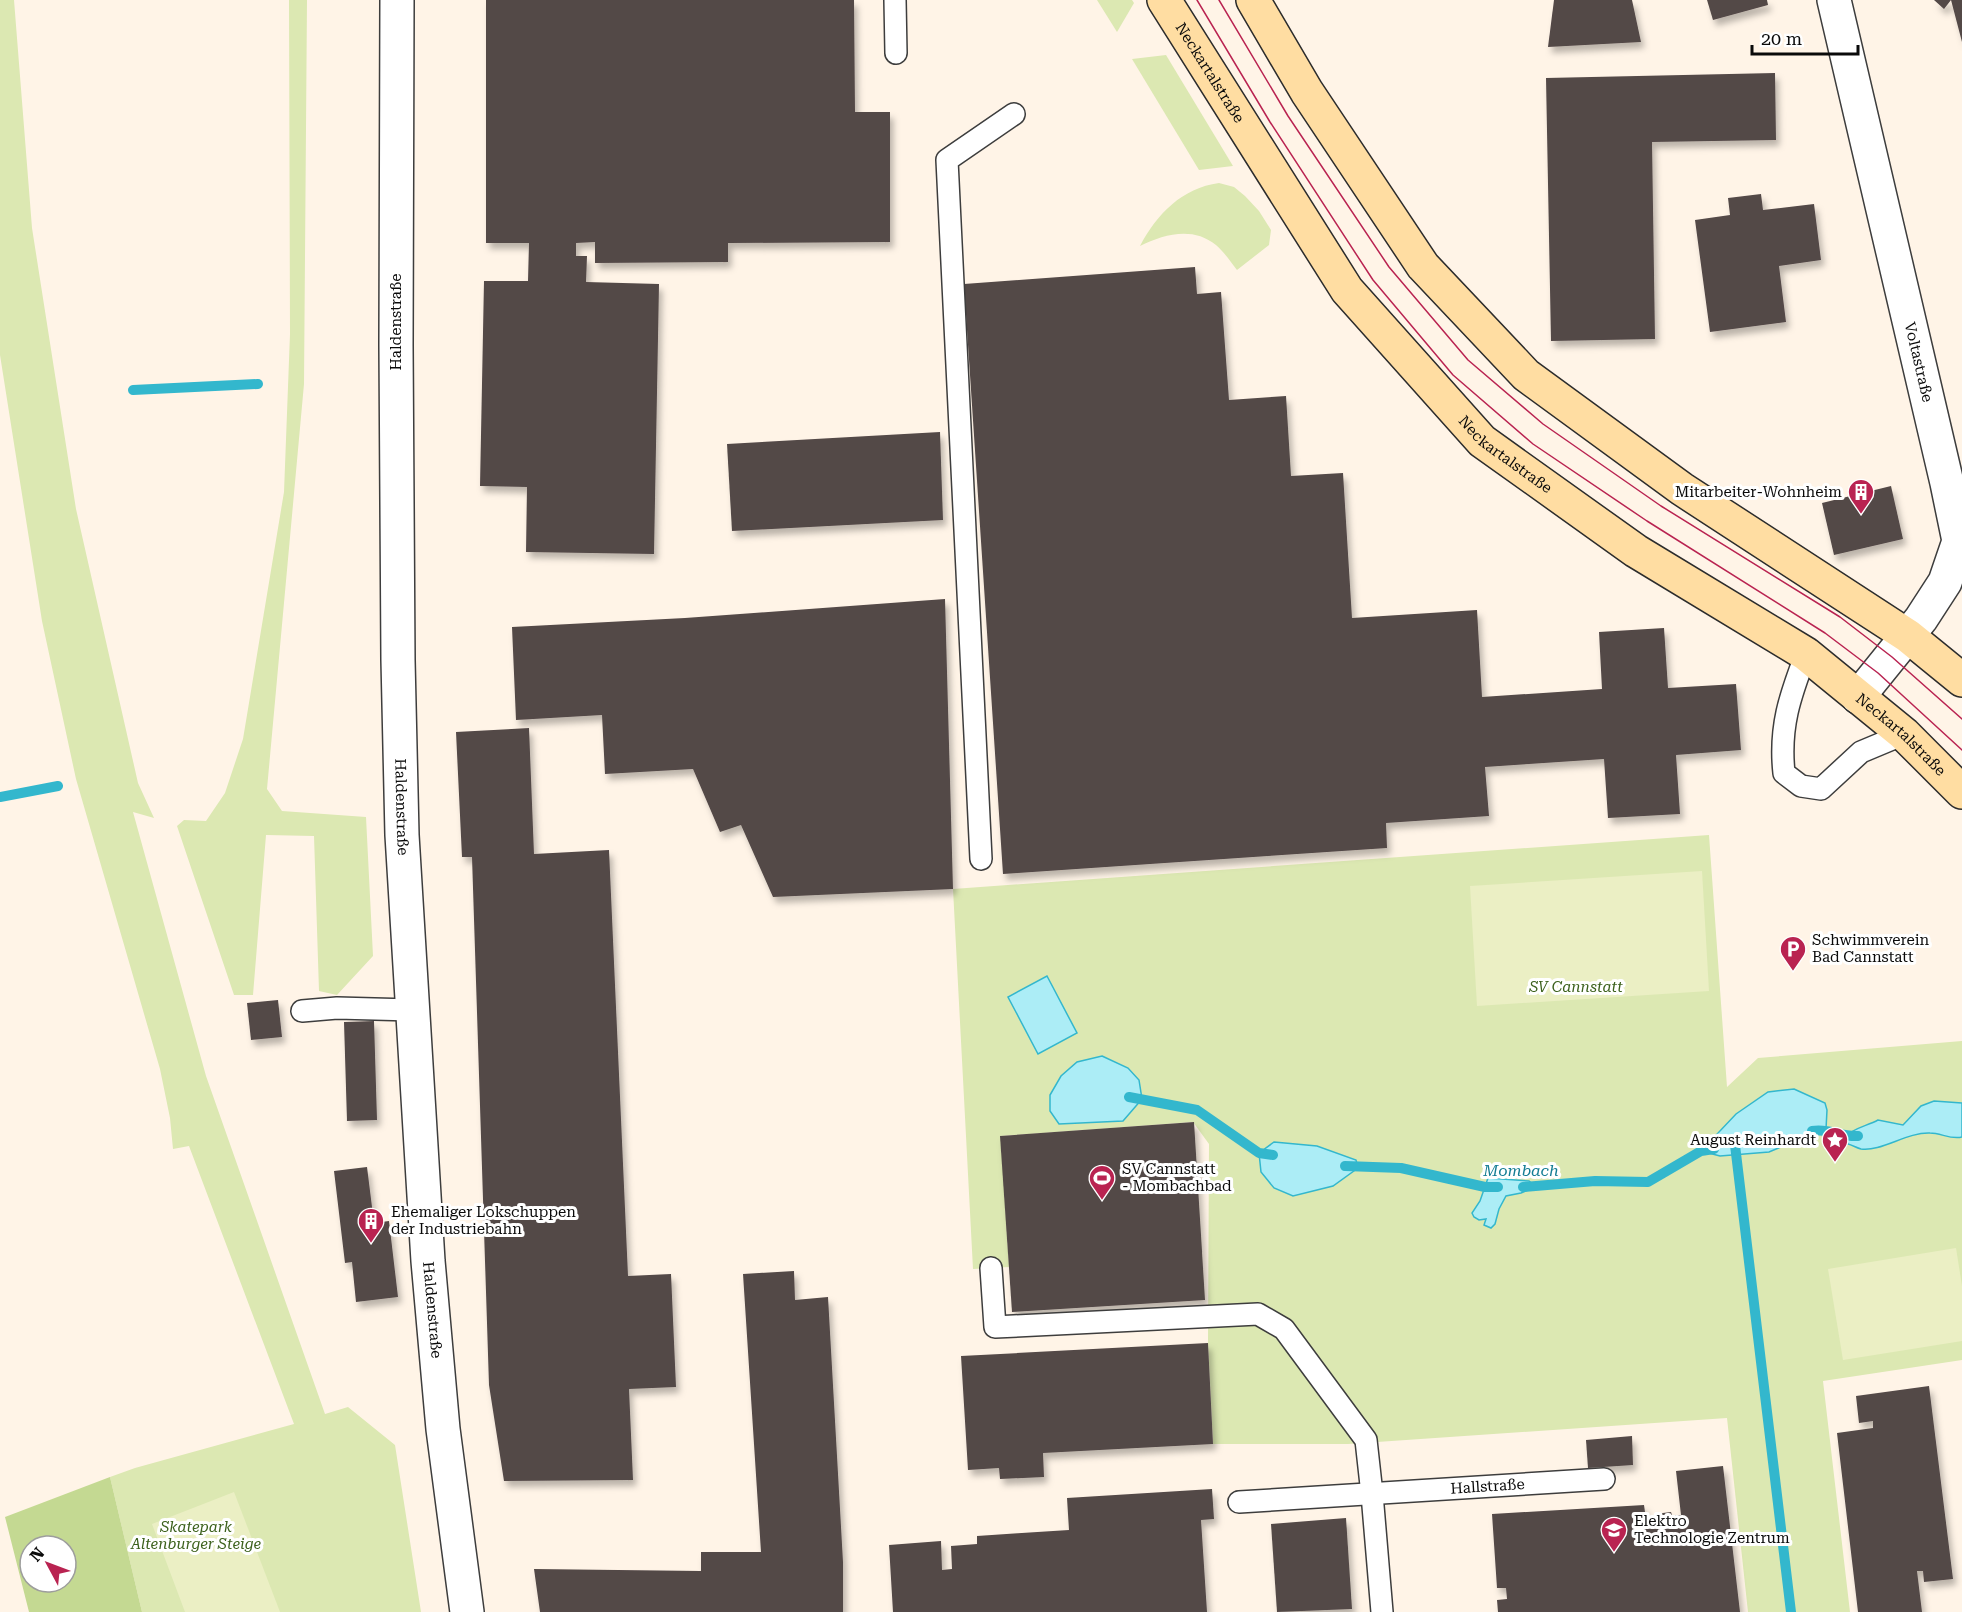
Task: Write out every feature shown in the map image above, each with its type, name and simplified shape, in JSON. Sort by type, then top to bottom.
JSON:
[{"type":"main road","name":"Neckartalstraße","points":[[1164,0],[1347,290],[1482,441],[1636,551],[1806,654],[1904,734],[1962,792]]},
{"type":"main road","points":[[1253,0],[1307,92],[1423,267],[1526,375],[1682,489],[1908,636],[1962,680]]},
{"type":"street","name":"Haldenstraße","points":[[397,0],[398,660],[402,835],[427,1249],[442,1429],[467,1612]]},
{"type":"street","name":"Voltastraße","points":[[1834,0],[1959,541],[1945,582],[1908,636],[1858,697]]},
{"type":"lane","points":[[895,0],[896,53]]},
{"type":"lane","points":[[981,859],[947,160],[1014,114]]},
{"type":"lane","points":[[1806,654],[1789,697],[1781,747],[1784,773],[1801,786],[1821,789],[1861,752],[1904,734]]},
{"type":"lane","points":[[302,1011],[337,1008],[412,1010]]},
{"type":"lane","points":[[991,1268],[995,1327],[1258,1314],[1284,1329],[1366,1440],[1382,1612]]},
{"type":"lane","name":"Hallstraße","points":[[1239,1502],[1604,1479]]},
{"type":"green space","name":"Skatepark Altenburger Steige","points":[[0,0],[14,0],[32,228],[76,509],[138,783],[154,818],[133,812],[206,1076],[325,1414],[348,1407],[395,1445],[421,1612],[142,1612],[110,1477],[294,1424],[189,1146],[173,1149],[170,1118],[160,1069],[76,779],[42,621],[0,355]]},
{"type":"green space","points":[[289,0],[307,0],[304,384],[267,789],[282,811],[366,817],[373,956],[337,995],[319,991],[314,836],[266,835],[253,995],[234,995],[177,826],[184,820],[206,821],[225,793],[243,739],[284,492],[290,334]]},
{"type":"green space","points":[[1097,0],[1132,0],[1134,3],[1117,32]]},
{"type":"green space","points":[[1166,55],[1233,166],[1199,170],[1132,59]]},
{"type":"green space","points":[[1219,183],[1234,187],[1259,211],[1271,230],[1269,245],[1237,270],[1216,245],[1198,235],[1169,235],[1140,246],[1154,223],[1172,204],[1193,190]]},
{"type":"green space","name":"SV Cannstatt","points":[[1709,835],[1727,1087],[1758,1058],[1962,1041],[1962,1360],[1823,1381],[1850,1612],[1748,1612],[1727,1418],[1348,1444],[1213,1444],[1208,1343],[1209,1144],[1193,1122],[1001,1136],[1009,1267],[973,1269],[953,889]]},
{"type":"green space","name":"SV Cannstatt","points":[[1702,871],[1709,991],[1477,1006],[1470,886]]},
{"type":"green space","points":[[1956,1248],[1962,1286],[1962,1341],[1843,1360],[1828,1269]]},
{"type":"green space","points":[[110,1477],[142,1612],[29,1612],[24,1594],[78,1594],[78,1534],[18,1534],[18,1568],[5,1517]]},
{"type":"green space","name":"Skatepark Altenburger Steige","points":[[234,1492],[280,1612],[185,1612],[152,1524]]},
{"type":"water","points":[[1047,976],[1077,1033],[1038,1054],[1008,997]]},
{"type":"water","points":[[1102,1056],[1128,1068],[1139,1080],[1142,1099],[1123,1121],[1059,1124],[1050,1111],[1050,1095],[1061,1076],[1077,1062]]},
{"type":"water","points":[[1794,1089],[1825,1103],[1826,1129],[1821,1133],[1769,1152],[1720,1156],[1701,1151],[1736,1114],[1768,1092]]},
{"type":"water","points":[[1934,1101],[1962,1103],[1962,1137],[1954,1138],[1934,1133],[1921,1134],[1869,1149],[1861,1149],[1848,1144],[1845,1137],[1856,1129],[1878,1120],[1903,1125],[1921,1106]]},
{"type":"water","points":[[1274,1142],[1317,1146],[1356,1160],[1358,1168],[1333,1186],[1293,1196],[1274,1188],[1261,1172],[1259,1153]]},
{"type":"water","points":[[1488,1178],[1529,1181],[1536,1187],[1506,1196],[1495,1224],[1491,1228],[1484,1225],[1486,1219],[1479,1220],[1472,1213],[1480,1201]]},
{"type":"building","points":[[486,0],[854,0],[855,112],[890,112],[890,242],[728,243],[728,262],[595,263],[595,242],[576,243],[576,256],[587,256],[586,282],[659,284],[654,554],[526,552],[527,487],[480,486],[484,281],[528,281],[529,243],[486,243]]},
{"type":"building","points":[[1554,0],[1632,0],[1641,42],[1548,47]]},
{"type":"building","points":[[1707,0],[1767,0],[1768,5],[1713,20]]},
{"type":"building","points":[[1934,0],[1951,0],[1944,9]]},
{"type":"building","points":[[1951,0],[1962,0],[1962,42]]},
{"type":"building","points":[[1775,73],[1776,140],[1652,142],[1655,339],[1551,341],[1546,78]]},
{"type":"building","points":[[1761,194],[1763,210],[1814,204],[1821,260],[1779,266],[1786,322],[1710,332],[1695,220],[1730,215],[1728,198]]},
{"type":"building","points":[[1195,267],[1197,294],[1221,292],[1229,400],[1286,396],[1291,476],[1343,473],[1352,618],[1477,610],[1482,697],[1602,689],[1599,632],[1664,628],[1668,688],[1736,684],[1741,750],[1676,755],[1680,814],[1608,818],[1604,759],[1485,767],[1489,816],[1386,823],[1387,848],[1003,874],[964,284]]},
{"type":"building","points":[[940,432],[943,520],[732,531],[727,444]]},
{"type":"building","name":"Mitarbeiter-Wohnheim","points":[[1891,486],[1903,539],[1834,555],[1822,503]]},
{"type":"building","points":[[945,599],[953,889],[773,897],[741,825],[720,832],[693,769],[605,774],[602,715],[516,720],[512,627],[685,618]]},
{"type":"building","points":[[529,728],[534,854],[609,850],[628,1276],[671,1274],[676,1387],[629,1389],[633,1480],[504,1481],[489,1385],[472,857],[462,857],[456,732]]},
{"type":"building","points":[[278,1000],[282,1037],[251,1040],[247,1003]]},
{"type":"building","points":[[374,1021],[377,1120],[347,1121],[344,1022]]},
{"type":"building","name":"SV Cannstatt - Mombachbad","points":[[1194,1122],[1205,1300],[1012,1312],[1000,1136]]},
{"type":"building","name":"Ehemaliger Lokschuppen der Industriebahn","points":[[367,1167],[374,1223],[389,1221],[398,1297],[356,1302],[352,1262],[345,1263],[334,1171]]},
{"type":"building","points":[[794,1271],[795,1300],[828,1297],[843,1562],[843,1612],[540,1612],[534,1569],[701,1571],[701,1552],[761,1552],[743,1274]]},
{"type":"building","points":[[1208,1343],[1213,1444],[1043,1453],[1044,1477],[1000,1479],[999,1468],[968,1470],[961,1356]]},
{"type":"building","points":[[1929,1386],[1953,1579],[1924,1582],[1923,1571],[1917,1571],[1922,1612],[1858,1612],[1837,1433],[1873,1428],[1873,1421],[1859,1423],[1856,1396]]},
{"type":"building","points":[[1632,1436],[1633,1465],[1588,1468],[1586,1440]]},
{"type":"building","name":"Elektro Technologie Zentrum","points":[[1723,1466],[1740,1612],[1498,1612],[1497,1600],[1507,1599],[1506,1588],[1497,1588],[1492,1514],[1644,1505],[1646,1519],[1655,1517],[1654,1514],[1671,1512],[1672,1515],[1681,1515],[1676,1471]]},
{"type":"building","points":[[1212,1489],[1214,1519],[1201,1520],[1207,1612],[893,1612],[889,1545],[941,1541],[942,1570],[952,1569],[951,1546],[977,1544],[977,1536],[1069,1530],[1067,1498]]},
{"type":"building","points":[[1346,1518],[1352,1609],[1277,1612],[1271,1524]]},
{"type":"waterway","points":[[133,390],[258,384]]},
{"type":"waterway","points":[[0,797],[58,786]]},
{"type":"waterway","name":"Mombach","points":[[1129,1097],[1197,1110],[1259,1153],[1273,1155]]},
{"type":"waterway","name":"Mombach","points":[[1812,1131],[1858,1136]]},
{"type":"waterway","points":[[1735,1145],[1791,1612]]},
{"type":"waterway","name":"Mombach","points":[[1523,1187],[1595,1181],[1648,1182],[1701,1151],[1714,1149]]},
{"type":"waterway","name":"Mombach","points":[[1345,1166],[1401,1168],[1485,1187],[1498,1187]]},
{"type":"tram line","points":[[1197,0],[1270,122],[1373,280],[1453,375],[1533,444],[1647,521],[1825,633],[1878,673],[1962,750]]},
{"type":"tram line","points":[[1219,0],[1288,116],[1389,267],[1468,360],[1543,424],[1661,506],[1840,617],[1892,657],[1962,719]]},
{"type":"place","name":"Mitarbeiter-Wohnheim","points":[[1861,515]]},
{"type":"place","name":"Schwimmverein Bad Cannstatt","points":[[1793,972]]},
{"type":"place","name":"August Reinhardt","points":[[1835,1163]]},
{"type":"place","name":"SV Cannstatt - Mombachbad","points":[[1102,1201]]},
{"type":"place","name":"Ehemaliger Lokschuppen der Industriebahn","points":[[371,1244]]},
{"type":"place","name":"Elektro Technologie Zentrum","points":[[1614,1553]]}]
